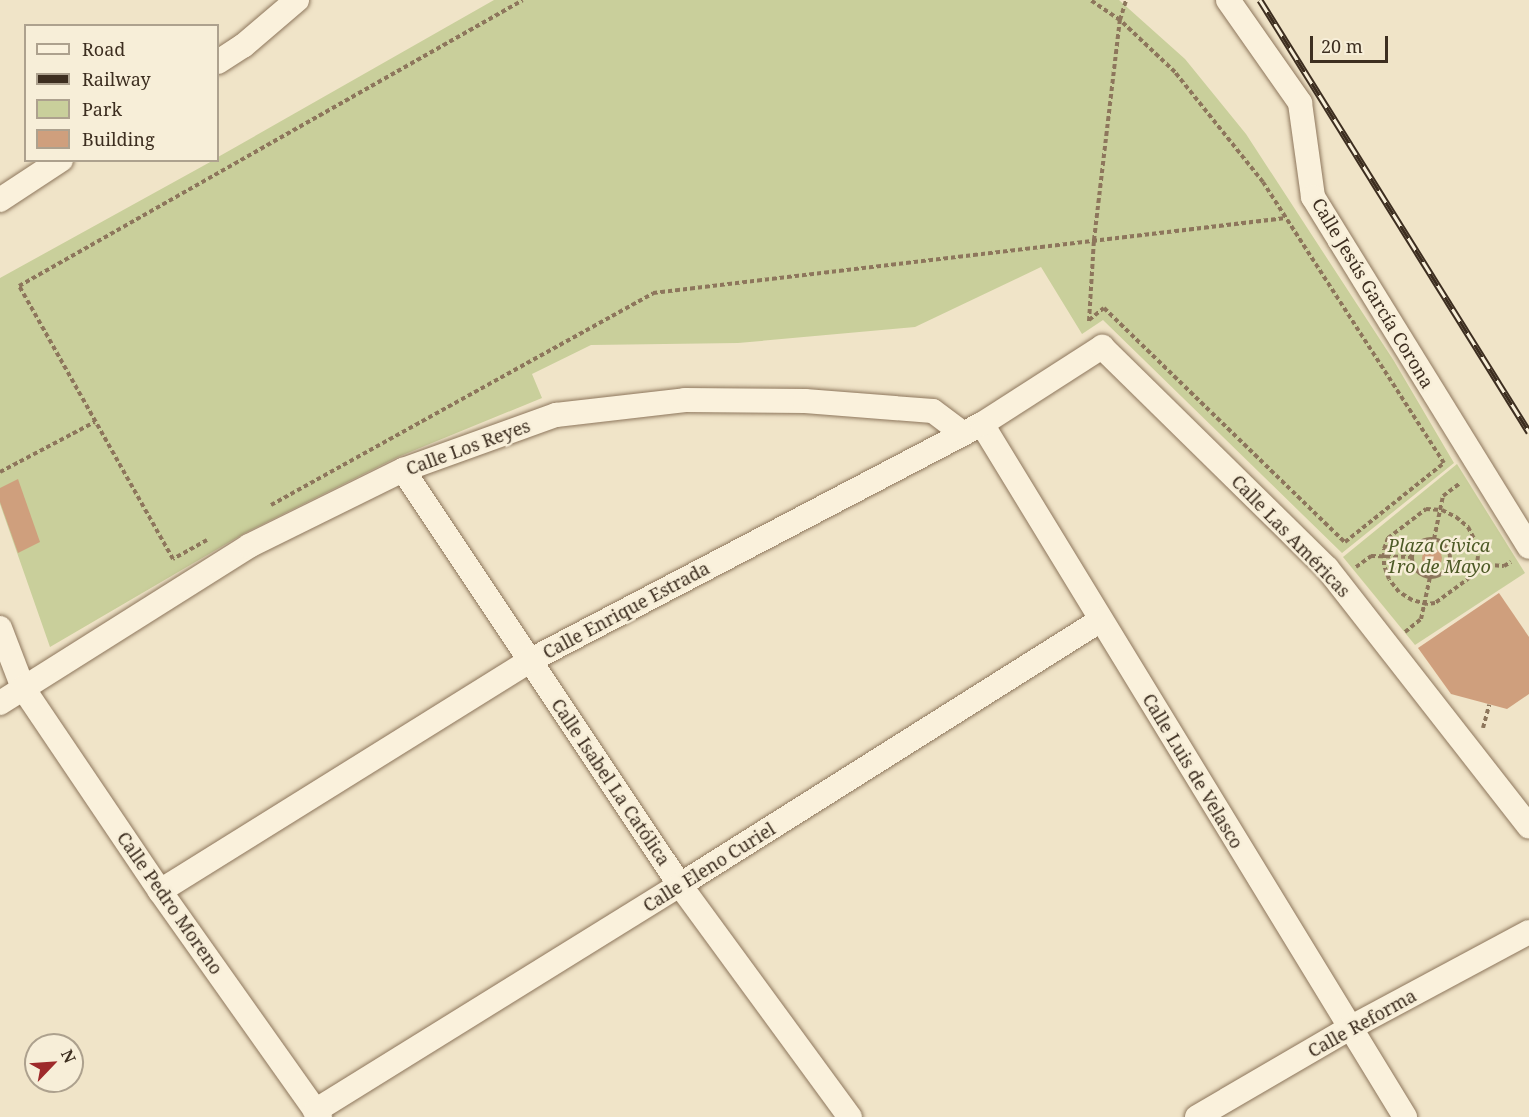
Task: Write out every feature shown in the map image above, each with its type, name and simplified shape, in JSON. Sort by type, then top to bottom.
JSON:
[{"type":"street","points":[[219,61],[243,46],[297,0]]},
{"type":"street","name":"Calle Jesús García Corona","points":[[1228,0],[1300,103],[1313,197],[1480,468],[1525,551]]},
{"type":"street","points":[[0,200],[58,162]]},
{"type":"street","name":"Calle Enrique Estrada","points":[[160,891],[529,661],[972,429],[1102,347]]},
{"type":"street","name":"Calle Las Américas","points":[[1102,347],[1327,568],[1529,827]]},
{"type":"street","name":"Calle Los Reyes","points":[[0,703],[249,546],[403,470],[556,415],[686,400],[805,401],[933,411],[972,429]]},
{"type":"street","name":"Calle Luis de Velasco","points":[[972,429],[1101,621],[1405,1117]]},
{"type":"street","name":"Calle Isabel La Católica","points":[[403,470],[680,885],[850,1117]]},
{"type":"street","name":"Calle Eleno Curiel","points":[[317,1114],[1101,621]]},
{"type":"street","name":"Calle Pedro Moreno","points":[[0,628],[23,688],[160,891],[317,1114]]},
{"type":"street","name":"Calle Reforma","points":[[1197,1117],[1350,1028],[1529,932]]},
{"type":"path","points":[[215,536],[173,559],[19,286],[523,0]]},
{"type":"path","points":[[1089,320],[1104,308],[1345,542],[1444,463],[1263,182],[1175,72],[1120,20],[1090,0]]},
{"type":"path","points":[[1102,347],[1089,320],[1094,240],[1120,20],[1126,0]]},
{"type":"path","points":[[267,507],[654,293],[1286,218]]},
{"type":"path","points":[[0,472],[95,422]]},
{"type":"path","points":[[1434,539],[1443,496],[1480,468]]},
{"type":"path","points":[[1426,509],[1440,510],[1456,517],[1468,527],[1475,541],[1476,573],[1435,603],[1412,600],[1399,592],[1389,579],[1384,556],[1388,538],[1426,509]]},
{"type":"path","points":[[1428,538],[1445,544],[1451,556],[1444,573],[1430,577],[1415,569],[1412,557],[1416,545],[1428,538]]},
{"type":"path","points":[[1450,562],[1504,566],[1525,551]]},
{"type":"path","points":[[1350,572],[1371,556],[1412,557]]},
{"type":"path","points":[[1400,636],[1421,619],[1430,577]]},
{"type":"path","points":[[1482,731],[1489,705]]},
{"type":"green space","points":[[494,0],[1119,0],[1185,59],[1246,134],[1394,361],[1454,463],[1342,553],[1103,320],[1082,334],[1041,267],[915,327],[738,343],[591,345],[532,374],[542,398],[398,457],[245,533],[50,647],[0,504],[0,278],[210,162],[219,162],[219,156]]},
{"type":"green space","name":"Plaza Cívica 1ro de Mayo","points":[[1457,464],[1525,573],[1415,645],[1343,557]]},
{"type":"building","points":[[18,479],[40,542],[18,553],[0,502],[0,488]]},
{"type":"building","points":[[1432,548],[1439,551],[1442,558],[1439,565],[1432,568],[1425,565],[1422,558],[1425,551]]},
{"type":"building","points":[[1499,593],[1529,637],[1529,694],[1507,709],[1451,694],[1418,648]]},
{"type":"railway","points":[[1260,0],[1529,432]]}]
